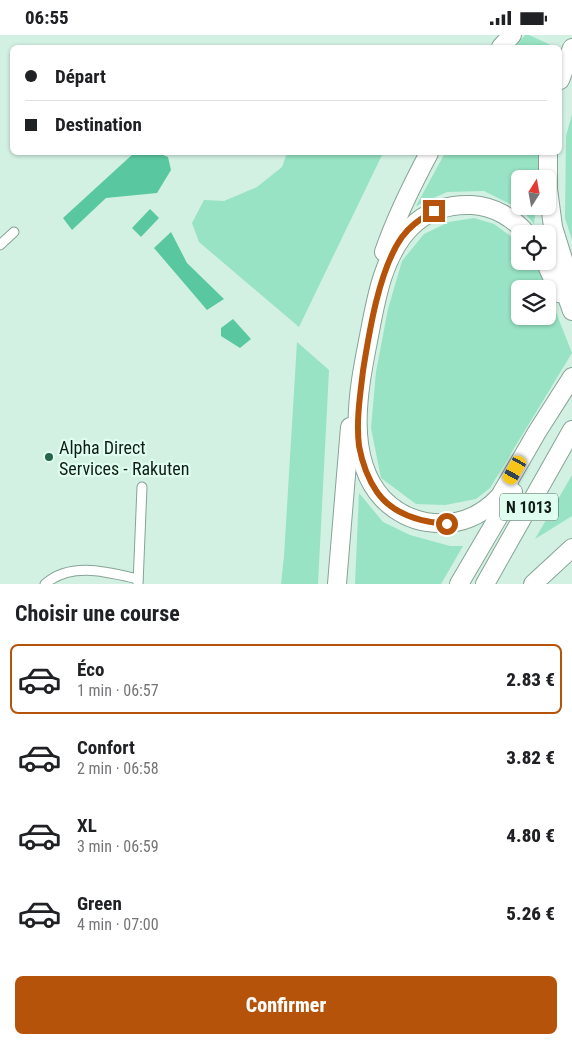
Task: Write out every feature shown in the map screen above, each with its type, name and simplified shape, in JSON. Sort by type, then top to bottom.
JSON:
[{"type":"highway","points":[[503,45],[512,35]]},
{"type":"highway","points":[[562,49],[568,35]]},
{"type":"highway","points":[[562,75],[572,48]]},
{"type":"highway","points":[[337,584],[348,438],[360,344],[375,280],[392,230],[414,180],[428,155]]},
{"type":"highway","points":[[540,155],[540,170]]},
{"type":"highway","points":[[548,155],[548,189],[553,227],[572,288]]},
{"type":"highway","points":[[519,225],[500,212],[476,205],[461,204],[448,206],[434,211],[411,226],[392,253],[378,295],[366,352],[360,394],[359,446],[370,481],[377,493],[389,505],[409,517],[447,524],[471,518],[481,513],[500,496],[572,377]]},
{"type":"highway","points":[[556,267],[572,311]]},
{"type":"highway","points":[[549,270],[572,319]]},
{"type":"highway","name":"N 1013","points":[[460,584],[572,393]]},
{"type":"highway","name":"N 1013","points":[[485,584],[572,430]]},
{"type":"highway","points":[[533,584],[572,548]]},
{"type":"street","points":[[0,245],[14,232]]},
{"type":"street","points":[[45,584],[52,578],[71,571],[97,570],[138,581],[142,487]]},
{"type":"shaded area","points":[[525,35],[529,35],[551,45],[517,45]]},
{"type":"shaded area","points":[[572,114],[572,240],[565,218],[566,136]]},
{"type":"shaded area","points":[[132,155],[163,155],[168,157],[171,170],[157,193],[106,198],[72,230],[63,218]]},
{"type":"shaded area","points":[[286,155],[382,155],[299,327],[199,242],[192,223],[204,200],[224,201],[257,187],[282,167]]},
{"type":"shaded area","points":[[444,155],[542,155],[540,170],[511,170],[511,204],[484,191],[447,192],[416,206]]},
{"type":"shaded area","points":[[150,209],[159,218],[141,237],[132,228]]},
{"type":"shaded area","points":[[526,215],[535,215],[534,224]]},
{"type":"shaded area","points":[[474,218],[494,224],[511,236],[511,270],[539,270],[543,280],[511,280],[511,325],[556,325],[556,312],[572,353],[490,488],[476,499],[445,505],[416,504],[381,478],[371,428],[376,372],[388,309],[402,261],[424,234],[449,222]]},
{"type":"shaded area","points":[[171,232],[187,263],[224,299],[207,310],[154,248]]},
{"type":"shaded area","points":[[233,319],[251,339],[240,348],[221,336],[221,328]]},
{"type":"shaded area","points":[[297,342],[329,370],[318,584],[281,584]]},
{"type":"shaded area","points":[[572,475],[572,516],[535,539]]},
{"type":"shaded area","points":[[359,493],[383,522],[410,535],[450,546],[463,546],[441,584],[355,584]]},
{"type":"place","name":"Alpha Direct Services - Rakuten","points":[[49,457]]},
{"type":"route","points":[[434,211],[411,226],[402,237],[392,253],[380,287],[366,352],[359,402],[358,435],[362,458],[370,481],[377,493],[389,505],[409,517],[422,521],[447,524]]}]
